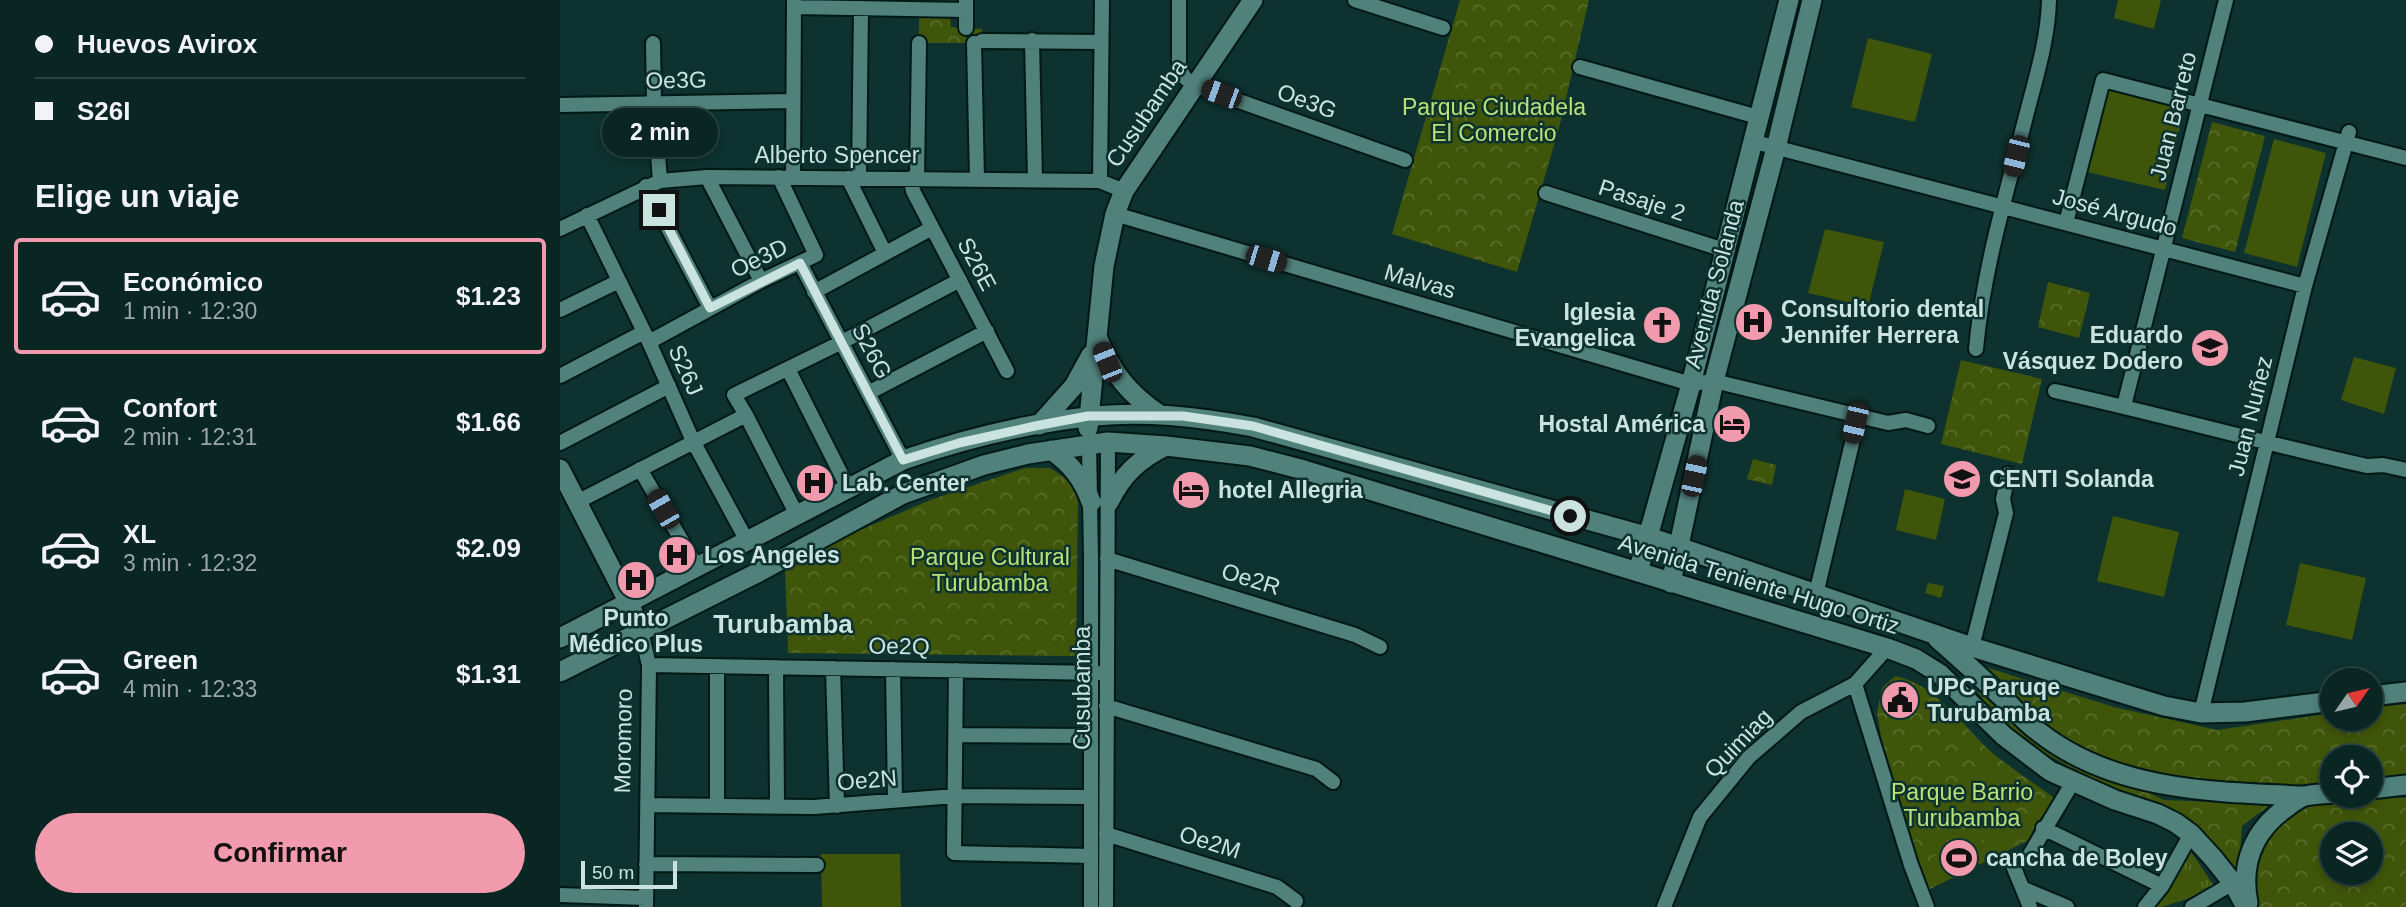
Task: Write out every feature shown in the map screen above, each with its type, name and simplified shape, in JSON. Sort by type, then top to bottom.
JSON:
[{"type":"main road","name":"Cusubamba","points":[[1099,442],[1091,390],[1104,266],[1115,214],[1124,191],[1253,0]]},
{"type":"main road","name":"Avenida Solanda","points":[[1638,572],[1691,384],[1789,0]]},
{"type":"main road","name":"Avenida Solanda","points":[[1671,583],[1714,380],[1812,0]]},
{"type":"main road","points":[[1098,338],[1107,362],[1121,383],[1139,401],[1160,415]]},
{"type":"main road","points":[[1039,425],[1074,386],[1098,338]]},
{"type":"main road","name":"Avenida Teniente Hugo Ortiz","points":[[560,638],[903,460],[959,443],[1039,425],[1097,416],[1160,415],[1253,426],[1648,537],[1972,647],[2164,706],[2201,713],[2245,712],[2320,703]]},
{"type":"main road","name":"Avenida Teniente Hugo Ortiz","points":[[560,672],[759,572],[903,494],[984,465],[1099,442],[1166,446],[1250,456],[1304,470],[1916,659],[1940,674],[2004,736],[2050,771],[2115,800],[2168,818],[2192,834],[2233,883],[2248,907]]},
{"type":"main road","points":[[1051,450],[1077,472],[1100,502],[1131,467],[1166,446]]},
{"type":"main road","name":"Moromoro","points":[[562,478],[629,603],[641,632]]},
{"type":"main road","name":"Avenida Teniente Hugo Ortiz","points":[[1930,631],[2038,732],[2087,761],[2145,782],[2182,788],[2222,793],[2320,794]]},
{"type":"main road","points":[[2384,695],[2406,692]]},
{"type":"main road","points":[[2383,788],[2406,785]]},
{"type":"main road","points":[[2248,907],[2245,873],[2250,850],[2269,821],[2303,796]]},
{"type":"street","points":[[1100,181],[1102,0]]},
{"type":"street","points":[[1179,0],[1179,66],[1184,77],[1194,85]]},
{"type":"street","points":[[1355,0],[1443,28]]},
{"type":"street","points":[[1976,349],[1979,310],[2046,36],[2049,0]]},
{"type":"street","name":"Juan Barreto","points":[[2124,406],[2226,0]]},
{"type":"street","points":[[786,177],[793,101],[794,3],[861,8],[966,5],[966,28]]},
{"type":"street","points":[[861,8],[853,178],[885,253]]},
{"type":"street","points":[[1032,40],[1035,180]]},
{"type":"street","points":[[977,179],[978,42],[1101,42]]},
{"type":"street","points":[[653,43],[653,183],[710,308]]},
{"type":"street","name":"S26E","points":[[919,43],[913,191],[1007,371]]},
{"type":"street","points":[[1580,66],[1758,117]]},
{"type":"street","points":[[2066,223],[2104,80],[2200,105],[2347,137],[2406,158]]},
{"type":"street","name":"Oe3G","points":[[1194,85],[1405,160]]},
{"type":"street","name":"Oe3G","points":[[560,105],[793,101]]},
{"type":"street","name":"Juan Nuñez","points":[[2201,713],[2305,286],[2347,137]]},
{"type":"street","name":"José Argudo","points":[[1751,141],[2305,286]]},
{"type":"street","points":[[707,177],[761,281]]},
{"type":"street","name":"Alberto Spencer","points":[[560,229],[653,183],[707,177],[1100,181],[1124,191]]},
{"type":"street","name":"Oe3D","points":[[560,376],[710,308],[816,255],[786,177]]},
{"type":"street","name":"Pasaje 2","points":[[1546,193],[1724,250]]},
{"type":"street","name":"Malvas","points":[[1115,214],[1691,384],[1714,380]]},
{"type":"street","name":"S26J","points":[[587,215],[647,337],[693,441],[747,541]]},
{"type":"street","points":[[814,292],[932,228]]},
{"type":"street","name":"S26G","points":[[800,263],[903,460]]},
{"type":"street","points":[[797,515],[734,395],[960,280]]},
{"type":"street","points":[[560,310],[619,281]]},
{"type":"street","points":[[868,393],[987,331]]},
{"type":"street","points":[[788,369],[848,488]]},
{"type":"street","points":[[1714,380],[1888,423],[1906,421],[1928,426]]},
{"type":"street","points":[[560,443],[669,386]]},
{"type":"street","points":[[2055,391],[2124,406],[2265,444],[2367,466],[2383,465],[2406,470]]},
{"type":"street","points":[[1816,594],[1859,414]]},
{"type":"street","points":[[577,502],[746,415]]},
{"type":"street","name":"Cusubamba","points":[[1091,907],[1091,673],[1100,502],[1099,442]]},
{"type":"street","points":[[640,469],[697,567]]},
{"type":"street","points":[[1972,647],[2006,513],[2003,499],[2008,474]]},
{"type":"street","name":"Cusubamba","points":[[1100,502],[1107,559],[1106,907]]},
{"type":"street","name":"Oe2R","points":[[1107,559],[1355,635],[1380,647]]},
{"type":"street","name":"Moromoro","points":[[641,632],[649,665],[646,902]]},
{"type":"street","name":"Quimiag","points":[[1664,907],[1700,817],[1749,757],[1801,712],[1855,684],[1887,648]]},
{"type":"street","name":"Oe2Q","points":[[649,665],[1106,673]]},
{"type":"street","points":[[717,666],[717,805]]},
{"type":"street","points":[[776,667],[777,806]]},
{"type":"street","points":[[833,668],[838,806]]},
{"type":"street","points":[[893,669],[895,801]]},
{"type":"street","points":[[956,670],[954,853],[1091,856]]},
{"type":"street","points":[[1855,684],[1911,865],[1927,907]]},
{"type":"street","points":[[1106,706],[1316,769],[1333,782]]},
{"type":"street","points":[[956,735],[1091,736]]},
{"type":"street","points":[[2029,854],[2073,782]]},
{"type":"street","name":"Oe2N","points":[[647,805],[838,806],[955,796],[1091,797]]},
{"type":"street","points":[[2043,828],[2162,886]]},
{"type":"street","name":"Oe2M","points":[[1106,834],[1277,887],[1296,901]]},
{"type":"street","points":[[2145,907],[2162,886],[2192,834]]},
{"type":"street","points":[[2012,863],[2030,907]]},
{"type":"street","points":[[646,864],[817,865]]},
{"type":"street","points":[[2195,907],[2233,883]]},
{"type":"street","points":[[2024,889],[2067,907]]},
{"type":"street","points":[[560,895],[646,902]]},
{"type":"green space","name":"Parque Ciudadela El Comercio","points":[[1460,0],[1589,0],[1559,128],[1517,272],[1392,234]]},
{"type":"green space","points":[[2118,0],[2161,0],[2154,29],[2114,18]]},
{"type":"green space","points":[[919,14],[950,15],[951,27],[982,29],[982,43],[919,43]]},
{"type":"green space","points":[[1868,38],[1932,54],[1915,122],[1851,107]]},
{"type":"green space","points":[[2106,87],[2185,105],[2165,190],[2087,172]]},
{"type":"green space","points":[[2212,122],[2265,136],[2235,252],[2182,238]]},
{"type":"green space","points":[[2274,139],[2326,153],[2297,267],[2244,253]]},
{"type":"green space","points":[[1825,229],[1884,242],[1868,307],[1808,293]]},
{"type":"green space","points":[[2048,282],[2090,293],[2079,338],[2038,327]]},
{"type":"green space","points":[[2354,357],[2396,368],[2384,414],[2341,400]]},
{"type":"green space","points":[[1961,360],[2042,379],[2022,464],[1941,444]]},
{"type":"green space","points":[[1753,459],[1776,465],[1772,485],[1747,479]]},
{"type":"green space","name":"Parque Cultural Turubamba","points":[[1025,468],[1050,468],[1073,483],[1078,502],[1076,656],[788,653],[785,568],[858,531],[930,500]]},
{"type":"green space","points":[[1905,489],[1945,499],[1936,540],[1896,530]]},
{"type":"green space","points":[[2113,516],[2179,532],[2164,597],[2097,581]]},
{"type":"green space","points":[[2300,563],[2366,578],[2352,640],[2286,625]]},
{"type":"green space","points":[[1928,583],[1944,586],[1941,598],[1925,593]]},
{"type":"green space","points":[[1969,662],[2114,707],[2217,730],[2320,715],[2320,732],[2384,732],[2384,707],[2406,704],[2406,779],[2383,782],[2383,745],[2320,745],[2320,790],[2245,793],[2133,773],[2055,732],[2007,697]]},
{"type":"green space","name":"Parque Barrio Turubamba","points":[[1895,676],[1924,688],[1995,755],[2057,800],[2035,825],[2029,840],[1926,891],[1906,831],[1877,712],[1882,688]]},
{"type":"green space","points":[[1971,682],[1986,689],[2106,772],[2164,800],[2271,804],[2242,826],[2238,881],[2215,851],[2119,793],[2031,746],[1990,710]]},
{"type":"green space","points":[[2001,770],[2017,807],[1952,831],[1937,791]]},
{"type":"green space","points":[[2383,797],[2406,798],[2406,907],[2257,907],[2254,876],[2270,835],[2306,802],[2320,801],[2320,808],[2383,808]]},
{"type":"green space","name":"cancha de Boley","points":[[2015,822],[2023,838],[1991,855],[1982,836]]},
{"type":"green space","name":"cancha de Boley","points":[[1979,836],[1990,857],[1939,881],[1929,859]]},
{"type":"green space","points":[[2187,846],[2216,889],[2162,907],[2153,907]]},
{"type":"green space","points":[[821,854],[900,854],[901,907],[822,907]]},
{"type":"place","name":"Consultorio dental Jennifer Herrera","points":[[1754,322]]},
{"type":"place","name":"Iglesia Evangelica","points":[[1662,325]]},
{"type":"place","name":"Eduardo Vásquez Dodero","points":[[2210,348]]},
{"type":"place","name":"Hostal América","points":[[1732,424]]},
{"type":"place","name":"CENTI Solanda","points":[[1962,479]]},
{"type":"place","name":"Lab. Center","points":[[815,483]]},
{"type":"place","name":"hotel Allegria","points":[[1191,490]]},
{"type":"place","name":"Los Angeles","points":[[677,555]]},
{"type":"place","name":"Punto Médico Plus","points":[[636,580]]},
{"type":"place","name":"UPC Paruqe Turubamba","points":[[1900,700]]},
{"type":"place","name":"cancha de Boley","points":[[1959,858]]},
{"type":"district","name":"Turubamba","points":[[783,624]]},
{"type":"route","points":[[659,210],[710,308],[800,263],[903,460],[959,443],[1088,416],[1183,416],[1253,426],[1570,516]]}]
